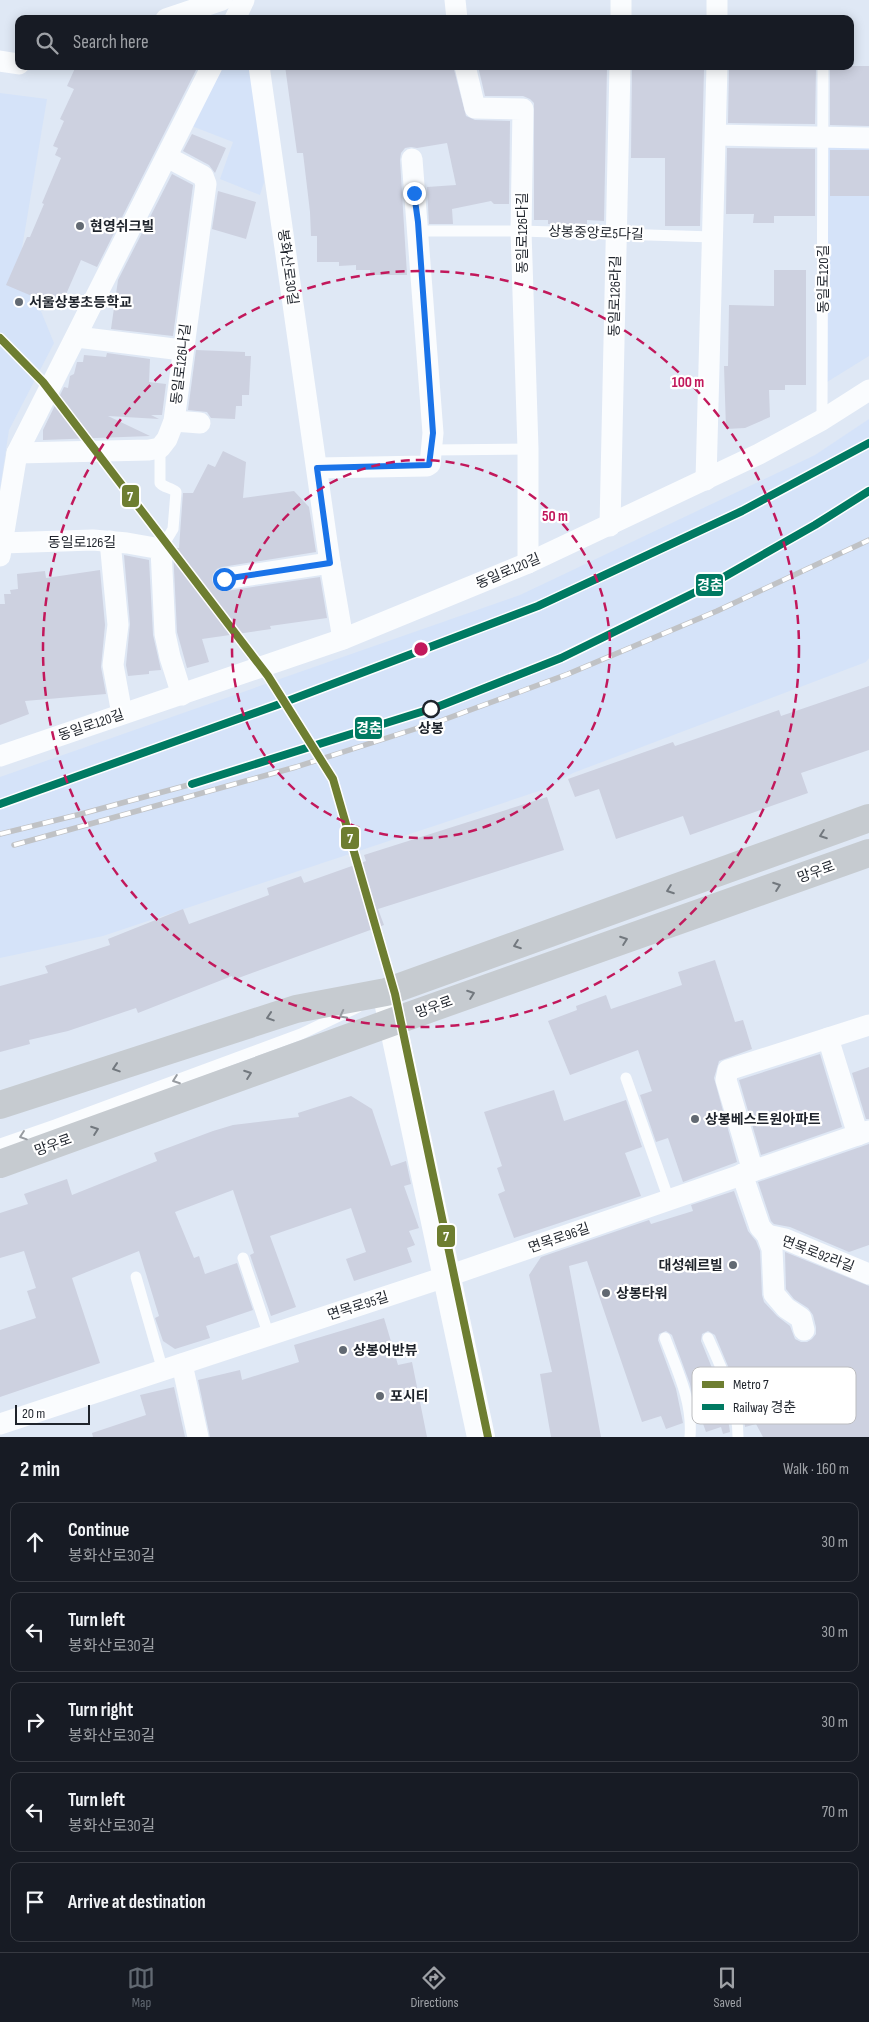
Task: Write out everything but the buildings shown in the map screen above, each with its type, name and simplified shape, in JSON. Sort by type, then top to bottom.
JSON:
[{"type":"main road","points":[[0,1105],[296,1009],[386,992],[869,818]]},
{"type":"main road","name":"망우로","points":[[0,1164],[392,1022],[869,853]]},
{"type":"main road","points":[[386,992],[481,1437]]},
{"type":"street","points":[[178,15],[222,0]]},
{"type":"street","points":[[237,15],[244,0]]},
{"type":"street","points":[[250,0],[252,15]]},
{"type":"street","points":[[454,0],[456,15]]},
{"type":"street","points":[[621,0],[621,15]]},
{"type":"street","points":[[717,0],[717,15]]},
{"type":"street","points":[[0,61],[15,63]]},
{"type":"street","points":[[1,550],[17,453],[210,70]]},
{"type":"street","name":"봉화산로30길","points":[[260,70],[330,563],[343,639]]},
{"type":"street","name":"동일로126다길","points":[[466,70],[476,108],[523,108],[521,231],[528,449],[528,564]]},
{"type":"street","name":"동일로126라길","points":[[610,526],[620,70]]},
{"type":"street","points":[[706,480],[716,134],[716,70]]},
{"type":"street","points":[[716,134],[869,138]]},
{"type":"street","name":"동일로126나길","points":[[160,448],[174,421],[182,350],[206,184],[203,176],[167,157]]},
{"type":"street","points":[[317,468],[427,466],[430,463],[433,433],[412,159]]},
{"type":"street","points":[[77,337],[182,350]]},
{"type":"street","name":"동일로120길","points":[[0,756],[343,639],[528,564],[759,454],[822,420],[869,390]]},
{"type":"street","points":[[174,421],[200,423]]},
{"type":"street","points":[[17,453],[148,450],[160,448]]},
{"type":"street","name":"동일로126길","points":[[1,550],[94,540],[160,549]]},
{"type":"street","points":[[110,541],[118,625],[114,665],[122,714]]},
{"type":"street","points":[[160,549],[165,634],[182,695]]},
{"type":"street","points":[[224,579],[330,563]]},
{"type":"street","points":[[804,1330],[801,1318],[786,1308],[774,1294],[772,1250],[767,1235],[760,1227],[726,1080],[728,1070],[869,1026]]},
{"type":"street","name":"면목로96길","points":[[448,1276],[863,1133],[828,1038]]},
{"type":"street","name":"면목로92라길","points":[[767,1235],[785,1239],[869,1274]]},
{"type":"street","name":"면목로95길","points":[[0,1424],[448,1276]]},
{"type":"street","points":[[172,1368],[198,1437]]},
{"type":"lane","name":"동일로120길","points":[[822,420],[823,70]]},
{"type":"lane","name":"상봉중앙로5다길","points":[[419,231],[521,231],[713,237]]},
{"type":"lane","points":[[160,448],[160,483],[164,487],[171,488],[176,492],[173,529],[160,549]]},
{"type":"lane","points":[[432,450],[528,449]]},
{"type":"lane","points":[[0,1144],[301,1034],[338,1018],[386,992]]},
{"type":"lane","points":[[626,1078],[669,1200]]},
{"type":"lane","points":[[243,1258],[269,1336]]},
{"type":"lane","points":[[136,1277],[172,1368]]},
{"type":"lane","points":[[665,1338],[689,1404],[692,1421],[690,1437]]},
{"type":"lane","points":[[708,1338],[720,1367]]},
{"type":"lane","points":[[738,1424],[738,1437]]},
{"type":"shaded area","points":[[216,70],[252,70],[264,182],[260,195],[220,179],[233,142],[189,125]]},
{"type":"shaded area","name":"서울상봉초등학교","points":[[0,93],[47,99],[20,260],[54,343],[9,430],[0,488]]},
{"type":"shaded area","points":[[828,146],[869,147],[869,356],[827,382]]},
{"type":"shaded area","points":[[869,419],[869,658],[866,662],[573,773],[545,789],[103,936],[0,958],[0,777],[520,595],[815,455]]},
{"type":"railway","points":[[14,845],[296,767],[443,720],[568,674],[717,611],[869,540]]},
{"type":"railway","points":[[0,834],[192,784]]},
{"type":"metro line","name":"7","points":[[0,338],[43,382],[268,676],[333,779],[395,994],[488,1437]]},
{"type":"rail line","name":"경춘","points":[[0,804],[277,705],[538,606],[742,511],[869,443]]},
{"type":"rail line","name":"경춘","points":[[192,784],[437,707],[561,658],[708,586],[815,525],[869,491]]},
{"type":"place","name":"현영쉬크빌","points":[[80,226]]},
{"type":"place","name":"서울상봉초등학교","points":[[19,302]]},
{"type":"place","name":"상봉","points":[[431,709]]},
{"type":"place","name":"상봉베스트원아파트","points":[[695,1119]]},
{"type":"place","name":"대성쉐르빌","points":[[733,1265]]},
{"type":"place","name":"상봉타워","points":[[606,1293]]},
{"type":"place","name":"상봉어반뷰","points":[[343,1350]]},
{"type":"place","name":"포시티","points":[[380,1396]]},
{"type":"route","points":[[224,579],[330,563],[317,468],[427,466],[430,463],[433,433],[418,222],[414,193]]}]
